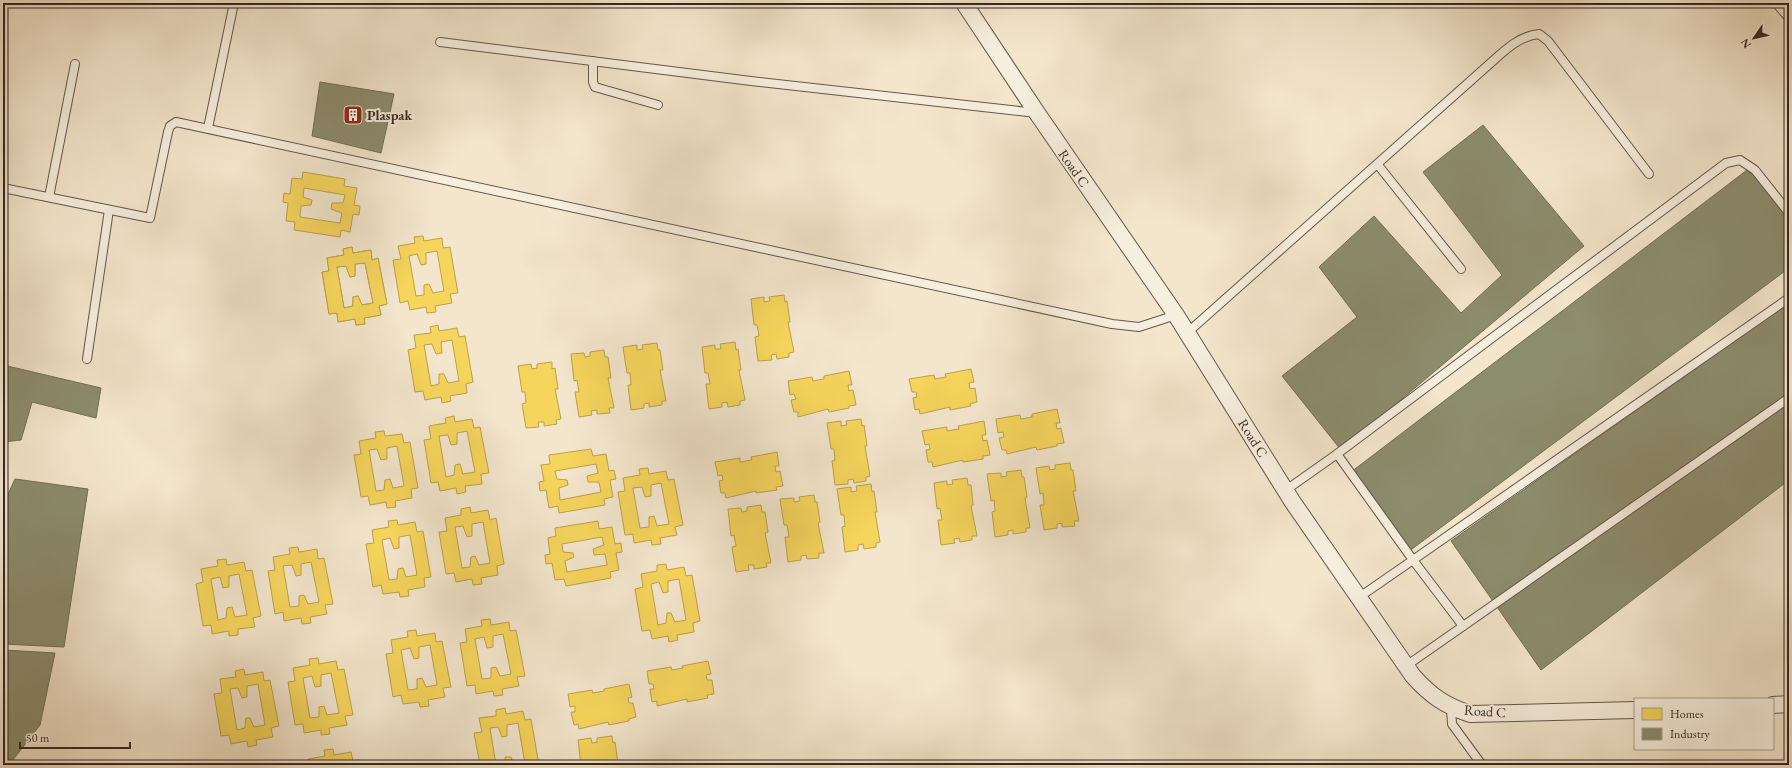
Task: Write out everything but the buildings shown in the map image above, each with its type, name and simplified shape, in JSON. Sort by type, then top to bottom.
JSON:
[{"type":"street","name":"Road C","points":[[964,3],[1037,113],[1176,315],[1286,490],[1358,598],[1406,666],[1430,695],[1451,708],[1470,714],[1634,710]]},
{"type":"street","points":[[1774,705],[1789,704]]},
{"type":"lane","points":[[208,128],[234,3]]},
{"type":"lane","points":[[1776,3],[1789,18]]},
{"type":"lane","points":[[1187,333],[1518,40],[1528,35],[1539,34],[1548,41],[1650,174]]},
{"type":"lane","points":[[440,42],[1037,113]]},
{"type":"lane","points":[[593,61],[593,82],[595,87],[658,104]]},
{"type":"lane","points":[[49,198],[75,64]]},
{"type":"lane","points":[[3,188],[150,218],[170,126],[176,122],[1112,324],[1139,327],[1176,315]]},
{"type":"lane","points":[[1286,490],[1337,454],[1726,163],[1740,160],[1755,170],[1789,212]]},
{"type":"lane","points":[[1378,165],[1461,269]]},
{"type":"lane","points":[[87,359],[110,210]]},
{"type":"lane","points":[[1358,598],[1789,298]]},
{"type":"lane","points":[[1406,666],[1789,398]]},
{"type":"lane","points":[[1337,454],[1413,560],[1463,626]]},
{"type":"lane","points":[[1451,708],[1452,724],[1482,765]]},
{"type":"place","name":"Plaspak","points":[[353,115]]}]
